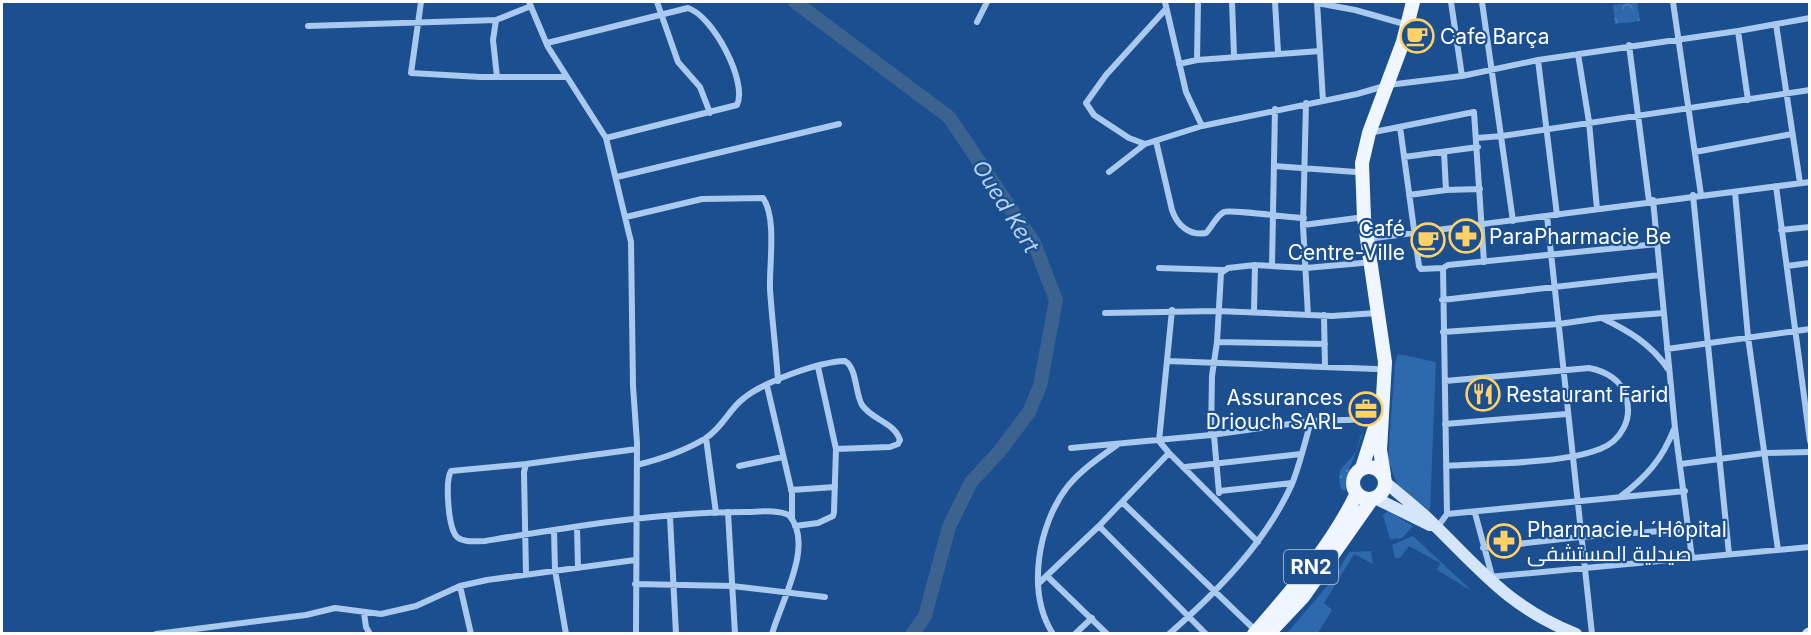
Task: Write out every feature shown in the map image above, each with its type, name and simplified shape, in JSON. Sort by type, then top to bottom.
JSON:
[{"type":"main road","name":"RN2","points":[[1404,2],[1405,24]]},
{"type":"main road","name":"RN2","points":[[1259,633],[1303,597],[1373,498],[1384,490],[1380,450],[1385,362],[1362,263],[1364,239],[1357,218],[1356,172],[1366,134],[1413,2]]},
{"type":"main road","name":"RN2","points":[[1259,633],[1336,535],[1357,493],[1353,479],[1362,468],[1372,443],[1377,419],[1374,313],[1364,239],[1362,163],[1366,134]]},
{"type":"main road","points":[[1362,468],[1376,468],[1426,517],[1434,528],[1530,612],[1576,633]]},
{"type":"main road","points":[[1357,493],[1373,498],[1434,528]]},
{"type":"street","points":[[421,2],[411,73],[565,77]]},
{"type":"street","points":[[657,2],[678,62],[700,87],[710,113]]},
{"type":"street","points":[[606,138],[737,105],[738,94],[723,42],[701,15],[688,8],[684,2]]},
{"type":"street","points":[[977,22],[987,2]]},
{"type":"street","points":[[1165,2],[1165,10],[1191,108],[1202,126]]},
{"type":"street","points":[[1197,60],[1198,2]]},
{"type":"street","points":[[1232,2],[1234,55]]},
{"type":"street","points":[[1275,2],[1278,52]]},
{"type":"street","points":[[1323,101],[1317,2],[1405,24]]},
{"type":"street","points":[[1355,2],[1355,10]]},
{"type":"street","points":[[1451,2],[1462,76]]},
{"type":"street","points":[[1482,2],[1513,221]]},
{"type":"street","points":[[1672,2],[1690,108],[1701,195]]},
{"type":"street","points":[[308,26],[496,20],[530,4],[565,77],[606,138],[626,217],[632,259],[633,386],[637,449],[636,633]]},
{"type":"street","points":[[547,43],[688,8]]},
{"type":"street","points":[[1145,144],[1129,138],[1094,115],[1086,103],[1106,75],[1165,10]]},
{"type":"street","points":[[1109,172],[1145,144],[1202,126],[1275,109],[1383,87],[1462,76],[1538,60],[1738,31],[1809,18]]},
{"type":"street","points":[[496,20],[493,40],[497,77]]},
{"type":"street","points":[[1776,24],[1800,183]]},
{"type":"street","points":[[1738,31],[1748,100]]},
{"type":"street","points":[[1629,45],[1657,244],[1675,429],[1685,491],[1692,558]]},
{"type":"street","points":[[1179,64],[1234,55],[1320,51]]},
{"type":"street","points":[[1578,54],[1589,122],[1597,209]]},
{"type":"street","points":[[1538,60],[1557,215]]},
{"type":"street","points":[[1477,138],[1547,130],[1639,114],[1809,90]]},
{"type":"street","points":[[1306,103],[1303,221],[1308,315]]},
{"type":"street","points":[[1272,265],[1275,109]]},
{"type":"street","points":[[1366,134],[1474,112],[1480,189],[1479,224],[1484,262]]},
{"type":"street","points":[[617,177],[838,124]]},
{"type":"street","points":[[1400,127],[1420,269],[1657,244]]},
{"type":"street","points":[[1695,152],[1792,134]]},
{"type":"street","points":[[1156,141],[1175,219],[1187,231],[1206,233],[1227,211],[1303,221],[1357,218]]},
{"type":"street","points":[[1404,157],[1478,147]]},
{"type":"street","points":[[1444,152],[1446,190]]},
{"type":"street","points":[[1274,166],[1356,172]]},
{"type":"street","points":[[1364,239],[1413,231],[1513,221],[1651,200],[1809,182]]},
{"type":"street","points":[[1776,186],[1809,440]]},
{"type":"street","points":[[1408,195],[1446,190],[1480,189]]},
{"type":"street","points":[[1735,192],[1748,337],[1778,550]]},
{"type":"street","points":[[1693,195],[1729,554]]},
{"type":"street","points":[[626,217],[702,199],[763,198],[769,218],[770,289],[778,381]]},
{"type":"street","points":[[1547,216],[1592,633]]},
{"type":"street","points":[[1781,230],[1809,227]]},
{"type":"street","points":[[1159,268],[1222,270],[1272,265],[1306,268],[1362,263]]},
{"type":"street","points":[[1787,266],[1809,263]]},
{"type":"street","points":[[1254,311],[1255,265]]},
{"type":"street","points":[[1434,528],[1447,514],[1443,268]]},
{"type":"street","points":[[1216,499],[1220,491],[1213,435],[1213,362],[1218,342],[1222,270]]},
{"type":"street","points":[[1442,300],[1660,275]]},
{"type":"street","points":[[1105,313],[1172,310],[1254,311],[1308,315],[1374,313]]},
{"type":"street","points":[[1172,310],[1159,441],[1258,542]]},
{"type":"street","points":[[1443,332],[1559,324],[1664,313]]},
{"type":"street","points":[[1324,315],[1324,367]]},
{"type":"street","points":[[1600,318],[1630,332],[1653,348],[1671,372]]},
{"type":"street","points":[[1667,348],[1809,330]]},
{"type":"street","points":[[1218,342],[1325,344]]},
{"type":"street","points":[[1167,361],[1376,369]]},
{"type":"street","points":[[637,465],[686,449],[706,438],[723,424],[745,397],[778,381],[839,362],[849,364],[863,406],[878,420],[893,427],[900,440],[898,444],[890,447],[836,448]]},
{"type":"street","points":[[795,525],[818,523],[833,516],[836,448],[818,367]]},
{"type":"street","points":[[1445,381],[1589,368],[1612,377],[1622,388],[1628,408],[1625,425],[1618,438],[1601,449],[1572,456],[1446,466]]},
{"type":"street","points":[[767,386],[791,490],[792,518],[795,525],[799,560],[772,633]]},
{"type":"street","points":[[1445,424],[1568,414]]},
{"type":"street","points":[[1071,448],[1213,435],[1311,421],[1377,419]]},
{"type":"street","points":[[1169,633],[1189,616],[1258,542],[1292,483],[1311,421]]},
{"type":"street","points":[[1620,498],[1650,472],[1664,454],[1675,429]]},
{"type":"street","points":[[706,438],[716,513]]},
{"type":"street","points":[[1053,633],[1042,614],[1039,583],[1043,539],[1061,495],[1077,476],[1117,444]]},
{"type":"street","points":[[637,449],[526,464],[456,470],[449,474],[447,482],[451,526],[458,538],[477,541],[635,519],[728,512],[783,512],[792,518]]},
{"type":"street","points":[[1681,464],[1765,453],[1809,452]]},
{"type":"street","points":[[1039,583],[1048,577],[1099,526],[1169,453]]},
{"type":"street","points":[[1185,467],[1301,454]]},
{"type":"street","points":[[739,466],[783,457]]},
{"type":"street","points":[[526,464],[524,472],[526,574]]},
{"type":"street","points":[[1220,491],[1292,483]]},
{"type":"street","points":[[791,490],[835,488]]},
{"type":"street","points":[[1447,514],[1685,491]]},
{"type":"street","points":[[1122,502],[1259,633]]},
{"type":"street","points":[[728,512],[735,633]]},
{"type":"street","points":[[1475,513],[1488,577],[1809,547]]},
{"type":"street","points":[[670,517],[676,633]]},
{"type":"street","points":[[1099,526],[1206,633]]},
{"type":"street","points":[[577,527],[578,568]]},
{"type":"street","points":[[554,530],[555,570],[566,633]]},
{"type":"street","points":[[1483,548],[1580,537],[1688,530]]},
{"type":"street","points":[[156,633],[171,633],[296,616],[335,608],[381,614],[409,608],[460,586],[526,574],[635,560]]},
{"type":"street","points":[[1048,577],[1107,633]]},
{"type":"street","points":[[635,584],[732,586],[825,597]]},
{"type":"street","points":[[460,586],[471,633]]},
{"type":"street","points":[[364,613],[366,627],[370,633]]},
{"type":"street","points":[[1076,633],[1092,618]]},
{"type":"green space","points":[[1637,2],[1640,21],[1615,24],[1613,5]]},
{"type":"green space","points":[[1398,354],[1436,362],[1430,511],[1397,484],[1388,460],[1395,363]]},
{"type":"green space","points":[[1363,432],[1350,469],[1346,491],[1341,488],[1339,474],[1356,450]]},
{"type":"green space","points":[[1388,511],[1413,526],[1402,538],[1390,539],[1383,515]]},
{"type":"green space","points":[[1413,536],[1472,591],[1437,570],[1440,563],[1409,546],[1400,558],[1395,558],[1392,545]]},
{"type":"green space","points":[[1371,551],[1373,564],[1354,554],[1324,603],[1332,610],[1318,633],[1287,633],[1334,578],[1349,552]]},
{"type":"waterway","name":"Oued Kert","points":[[795,2],[949,117],[1034,243],[1056,300],[1040,386],[1029,412],[999,452],[971,482],[949,527],[925,616],[912,634]]},
{"type":"place","name":"Cafe Barça","points":[[1417,36]]},
{"type":"place","name":"ParaPharmacie Be","points":[[1466,236]]},
{"type":"place","name":"Café Centre-Ville","points":[[1428,240]]},
{"type":"place","name":"Restaurant Farid","points":[[1483,394]]},
{"type":"place","name":"Assurances Driouch SARL","points":[[1366,409]]},
{"type":"place","name":"Pharmacie L´Hôpital صيدلية المستشفى","points":[[1504,541]]}]
